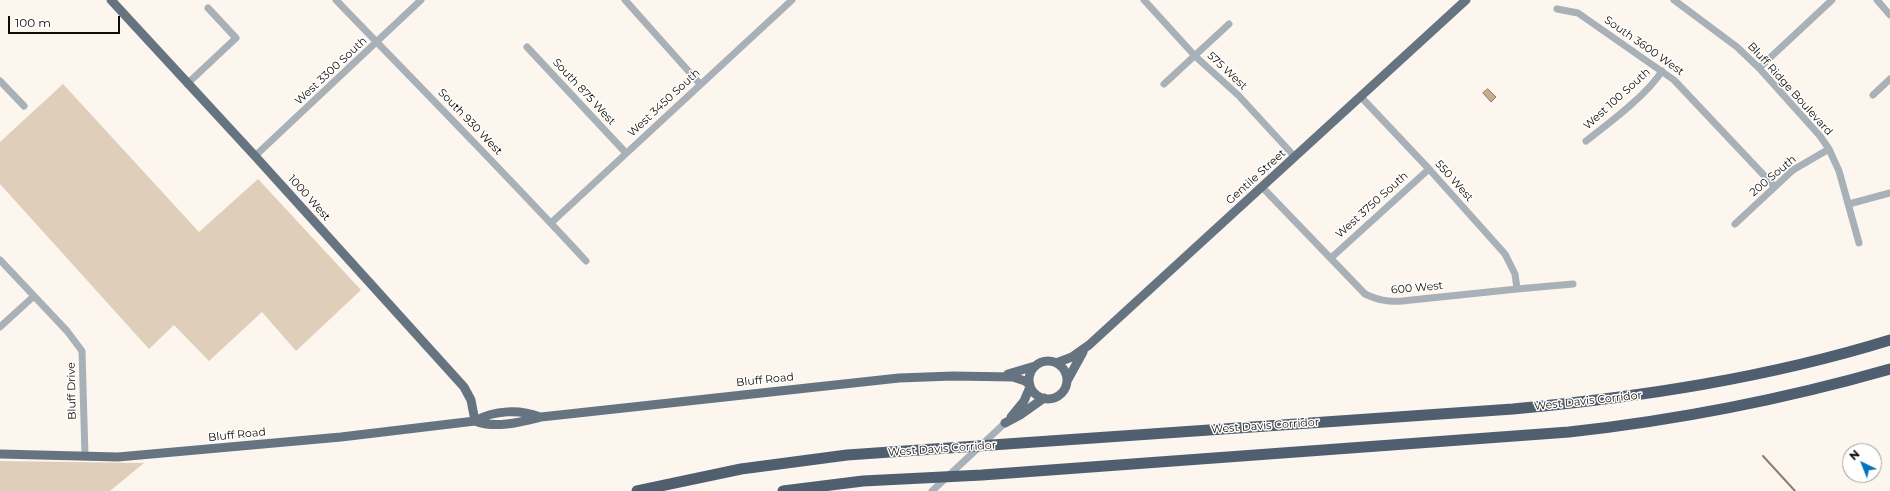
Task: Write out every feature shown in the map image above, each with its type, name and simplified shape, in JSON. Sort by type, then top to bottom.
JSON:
[{"type":"highway","name":"West Davis Corridor","points":[[637,491],[703,476],[783,463],[847,455],[1505,409],[1607,399],[1694,387],[1741,378],[1806,363],[1890,340]]},
{"type":"highway","points":[[782,491],[863,481],[982,475],[1532,435],[1606,428],[1681,417],[1756,403],[1890,369]]},
{"type":"main road","name":"1000 West","points":[[110,0],[255,156],[464,387],[471,400],[475,421]]},
{"type":"main road","name":"Gentile Street","points":[[1056,363],[1072,357],[1089,345],[1466,0]]},
{"type":"main road","points":[[1030,386],[1036,394],[1044,398],[1052,398],[1060,394],[1077,361],[1089,345]]},
{"type":"main road","points":[[1005,423],[1021,405],[1030,386],[1030,373],[1035,366],[1048,361],[1056,363],[1065,373],[1066,382]]},
{"type":"main road","name":"Bluff Road","points":[[991,377],[1015,373],[1035,366]]},
{"type":"main road","name":"Bluff Road","points":[[0,454],[118,457],[194,451],[341,437],[475,421],[489,415],[513,412],[528,413],[541,417],[884,379],[933,376],[1015,377],[1025,381],[1030,386]]},
{"type":"main road","points":[[1005,423],[1024,413],[1044,398]]},
{"type":"street","name":"South 930 West","points":[[336,0],[477,144],[586,261]]},
{"type":"street","name":"West 3300 South","points":[[255,156],[377,43],[421,0]]},
{"type":"street","points":[[625,0],[700,84]]},
{"type":"street","name":"West 3450 South","points":[[551,223],[792,0]]},
{"type":"street","name":"575 West","points":[[1144,0],[1195,56],[1239,96],[1295,157]]},
{"type":"street","name":"Bluff Ridge Boulevard","points":[[1674,0],[1714,28],[1737,47],[1759,68],[1820,136],[1829,149],[1839,171],[1859,243]]},
{"type":"street","points":[[1759,68],[1832,0]]},
{"type":"street","points":[[1877,0],[1890,15]]},
{"type":"street","points":[[187,84],[236,38],[208,8]]},
{"type":"street","name":"South 3600 West","points":[[1557,9],[1578,13],[1662,71],[1685,91],[1774,186]]},
{"type":"street","points":[[1164,84],[1229,24]]},
{"type":"street","name":"South 875 West","points":[[527,46],[626,153]]},
{"type":"street","name":"West 100 South","points":[[1586,142],[1657,80],[1662,71]]},
{"type":"street","points":[[1873,95],[1890,79]]},
{"type":"street","points":[[0,81],[24,106]]},
{"type":"street","name":"550 West","points":[[1361,97],[1429,169],[1505,254],[1514,274],[1517,289]]},
{"type":"street","name":"200 South","points":[[1735,224],[1774,186],[1793,170],[1829,149]]},
{"type":"street","name":"West 3750 South","points":[[1331,258],[1429,169]]},
{"type":"street","name":"600 West","points":[[1262,187],[1365,294],[1377,300],[1388,302],[1573,284]]},
{"type":"street","points":[[1849,204],[1890,193]]},
{"type":"street","name":"Bluff Drive","points":[[0,260],[67,331],[82,351],[85,456]]},
{"type":"street","points":[[0,327],[34,296]]},
{"type":"street","points":[[932,491],[1005,423]]},
{"type":"shaded area","points":[[63,84],[199,232],[258,179],[361,290],[296,351],[262,312],[209,361],[174,325],[149,349],[0,184],[0,142]]},
{"type":"shaded area","points":[[1488,89],[1496,97],[1491,102],[1483,93]]},
{"type":"shaded area","points":[[0,461],[144,463],[110,491],[0,491]]},
{"type":"waterway","points":[[1763,456],[1795,491]]}]
